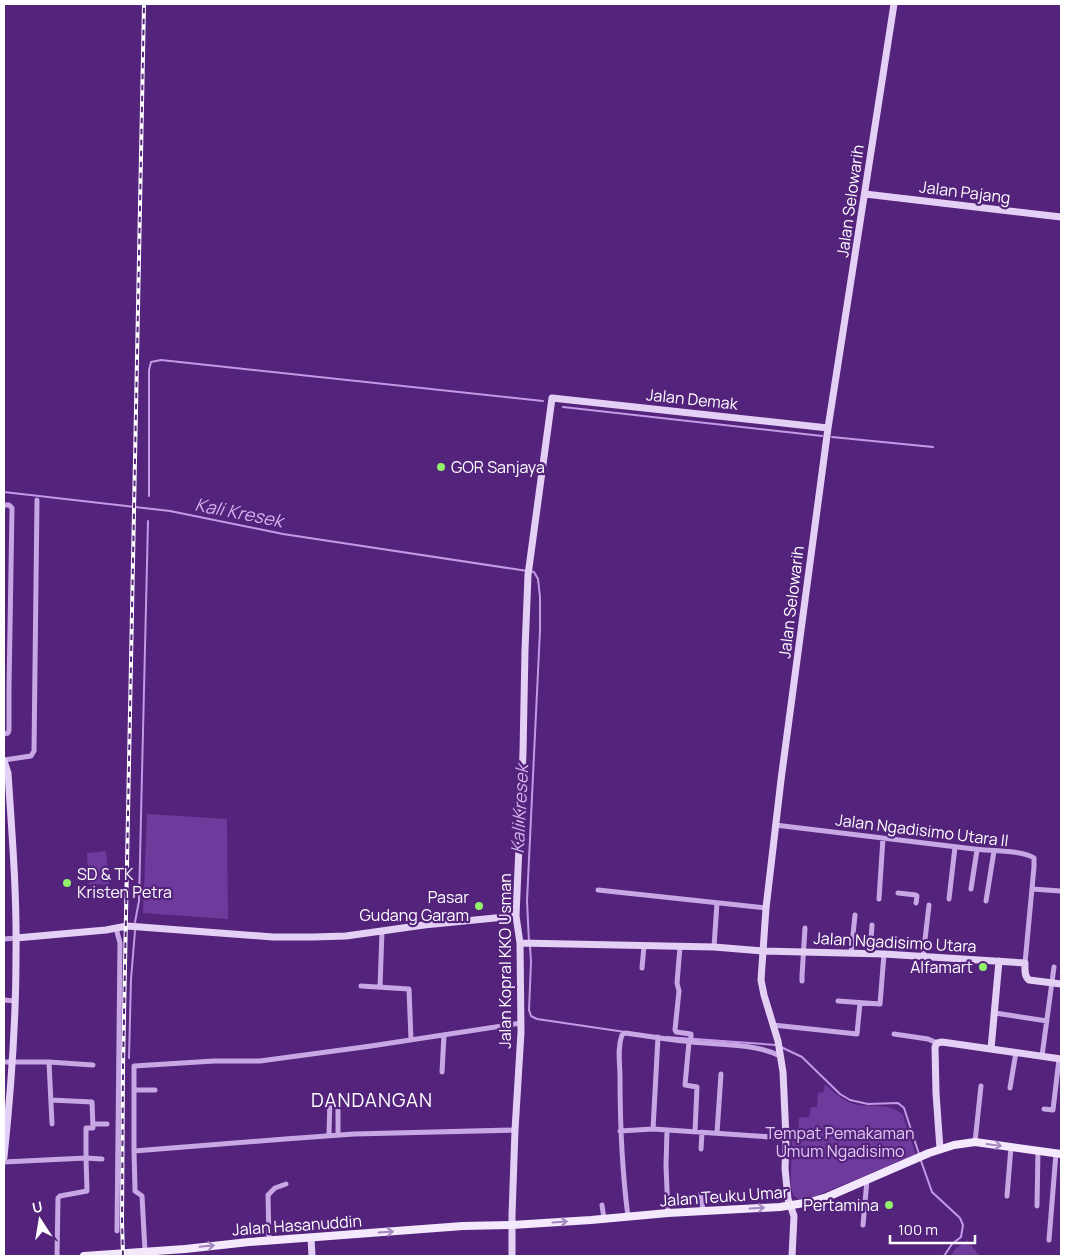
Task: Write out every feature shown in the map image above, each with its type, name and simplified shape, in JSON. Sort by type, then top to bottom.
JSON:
[{"type":"main road","name":"Jalan Selowarih","points":[[792,1256],[794,1216],[789,1205],[785,1168],[784,1080],[778,1041],[761,980],[766,908],[775,825],[828,428],[894,4]]},
{"type":"main road","name":"Jalan Pajang","points":[[865,194],[1061,217]]},
{"type":"main road","name":"Jalan Demak","points":[[552,398],[828,428]]},
{"type":"main road","name":"Jalan Kopral KKO Usman","points":[[512,1256],[515,1130],[525,943],[516,916],[523,770],[525,650],[530,561],[552,398]]},
{"type":"main road","points":[[4,761],[8,773],[16,938],[4,1157]]},
{"type":"main road","points":[[16,938],[127,926],[273,936],[346,936],[424,925],[516,916]]},
{"type":"main road","name":"Jalan Ngadisimo Utara","points":[[525,943],[714,947],[763,951],[884,954],[1025,963]]},
{"type":"main road","points":[[991,1049],[999,961]]},
{"type":"main road","points":[[1025,963],[1026,978],[1034,981],[1061,984]]},
{"type":"main road","points":[[940,1149],[936,1084],[935,1047],[937,1043],[942,1042],[1060,1059]]},
{"type":"main road","name":"Jalan Teuku Umar","points":[[512,1225],[780,1207],[810,1202],[828,1197],[929,1153],[954,1145],[975,1142],[1059,1153]]},
{"type":"main road","name":"Jalan Hasanuddin","points":[[84,1256],[269,1240],[463,1226],[512,1225]]},
{"type":"main road","points":[[311,1238],[312,1256]]},
{"type":"street","points":[[4,761],[31,756],[34,751],[37,500]]},
{"type":"street","points":[[4,505],[9,505],[12,508],[6,687],[10,730],[4,734]]},
{"type":"street","points":[[4,572],[11,572]]},
{"type":"street","name":"Jalan Ngadisimo Utara II","points":[[775,825],[1022,854],[1034,858],[1032,889]]},
{"type":"street","points":[[879,899],[883,838]]},
{"type":"street","points":[[949,898],[955,847]]},
{"type":"street","points":[[971,888],[977,850]]},
{"type":"street","points":[[986,901],[994,851]]},
{"type":"street","points":[[1025,963],[1032,889],[1061,891]]},
{"type":"street","points":[[598,890],[766,908]]},
{"type":"street","points":[[898,894],[916,896],[916,903]]},
{"type":"street","points":[[714,947],[717,903]]},
{"type":"street","points":[[923,957],[929,905]]},
{"type":"street","points":[[851,954],[855,916]]},
{"type":"street","points":[[870,954],[872,924]]},
{"type":"street","points":[[116,928],[120,943],[117,1231]]},
{"type":"street","points":[[802,981],[805,928]]},
{"type":"street","points":[[380,987],[382,931]]},
{"type":"street","points":[[4,940],[16,938]]},
{"type":"street","points":[[642,968],[644,946]]},
{"type":"street","points":[[680,946],[675,1030],[676,1032],[692,1034],[685,1085],[697,1087],[695,1132]]},
{"type":"street","points":[[838,1001],[878,1004],[881,1002],[884,954]]},
{"type":"street","points":[[1042,1056],[1054,967]]},
{"type":"street","points":[[361,986],[409,989],[411,1040]]},
{"type":"street","points":[[4,1000],[14,1001]]},
{"type":"street","points":[[773,1025],[857,1034],[860,1003]]},
{"type":"street","points":[[995,1013],[1048,1021]]},
{"type":"street","points":[[145,1251],[142,1196],[135,1190],[134,1066],[214,1061],[260,1061],[521,1023]]},
{"type":"street","points":[[894,1034],[928,1038],[937,1043]]},
{"type":"street","points":[[442,1072],[444,1035]]},
{"type":"street","points":[[628,1217],[620,1131],[620,1051],[622,1035],[752,1047],[780,1054]]},
{"type":"street","points":[[653,1129],[658,1037]]},
{"type":"street","points":[[1010,1088],[1016,1052]]},
{"type":"street","points":[[1044,1109],[1053,1110],[1060,1059]]},
{"type":"street","points":[[8,1062],[49,1062],[93,1066]]},
{"type":"street","points":[[49,1062],[52,1124]]},
{"type":"street","points":[[717,1133],[721,1074]]},
{"type":"street","points":[[975,1142],[981,1086]]},
{"type":"street","points":[[134,1090],[155,1090]]},
{"type":"street","points":[[329,1136],[330,1096]]},
{"type":"street","points":[[51,1100],[92,1102],[93,1124],[93,1128],[86,1128],[87,1191],[58,1198],[57,1256]]},
{"type":"street","points":[[338,1103],[338,1135]]},
{"type":"street","points":[[93,1124],[107,1124]]},
{"type":"street","points":[[620,1131],[653,1129],[786,1138]]},
{"type":"street","points":[[134,1151],[338,1135],[515,1130]]},
{"type":"street","points":[[667,1130],[668,1214]]},
{"type":"street","points":[[701,1149],[702,1132]]},
{"type":"street","points":[[1008,1196],[1011,1148]]},
{"type":"street","points":[[1037,1206],[1038,1150]]},
{"type":"street","points":[[1049,1240],[1059,1153]]},
{"type":"street","points":[[4,1162],[102,1159]]},
{"type":"street","points":[[863,1226],[867,1180]]},
{"type":"street","points":[[269,1240],[268,1195],[275,1188],[286,1184]]},
{"type":"street","points":[[701,1193],[703,1211]]},
{"type":"street","points":[[602,1205],[604,1219]]},
{"type":"green space","points":[[147,814],[227,819],[228,919],[143,913]]},
{"type":"green space","points":[[106,851],[109,884],[89,885],[87,853]]},
{"type":"green space","name":"Tempat Pemakaman Umum Ngadisimo","points":[[825,1084],[838,1096],[850,1103],[892,1108],[898,1111],[903,1115],[916,1155],[813,1197],[799,1199],[794,1196],[791,1187],[792,1135],[798,1135],[799,1118],[809,1117],[811,1107],[817,1107],[818,1092],[823,1093]]},
{"type":"green space","points":[[967,1240],[981,1256],[951,1256],[955,1249]]},
{"type":"waterway","points":[[149,496],[149,370],[151,362],[161,360],[543,401]]},
{"type":"waterway","points":[[563,407],[822,436]]},
{"type":"waterway","points":[[832,437],[933,447]]},
{"type":"waterway","name":"Kali Kresek","points":[[4,492],[170,511],[283,534],[534,572],[538,579],[540,597],[540,630],[527,901],[529,942]]},
{"type":"waterway","points":[[135,922],[139,901],[148,521]]},
{"type":"waterway","points":[[129,1058],[131,979],[135,931]]},
{"type":"waterway","name":"Kali Kresek","points":[[530,946],[529,1010],[531,1016],[537,1019],[625,1032]]},
{"type":"waterway","name":"Kali Kresek","points":[[667,1037],[776,1045]]},
{"type":"waterway","name":"Kali Kresek","points":[[781,1047],[802,1057],[840,1094],[850,1100],[868,1104],[898,1103],[904,1108],[919,1154]]},
{"type":"waterway","name":"Kali Kresek","points":[[920,1158],[932,1192],[960,1218],[963,1225],[961,1237],[952,1244],[944,1256]]},
{"type":"railway","points":[[123,1256],[123,1067],[144,4]]},
{"type":"place","name":"GOR Sanjaya","points":[[441,467]]},
{"type":"place","name":"SD & TK Kristen Petra","points":[[67,883]]},
{"type":"place","name":"Pasar Gudang Garam","points":[[479,906]]},
{"type":"place","name":"Alfamart","points":[[983,967]]},
{"type":"place","name":"Pertamina","points":[[889,1205]]},
{"type":"district","name":"DANDANGAN","points":[[372,1100]]}]
